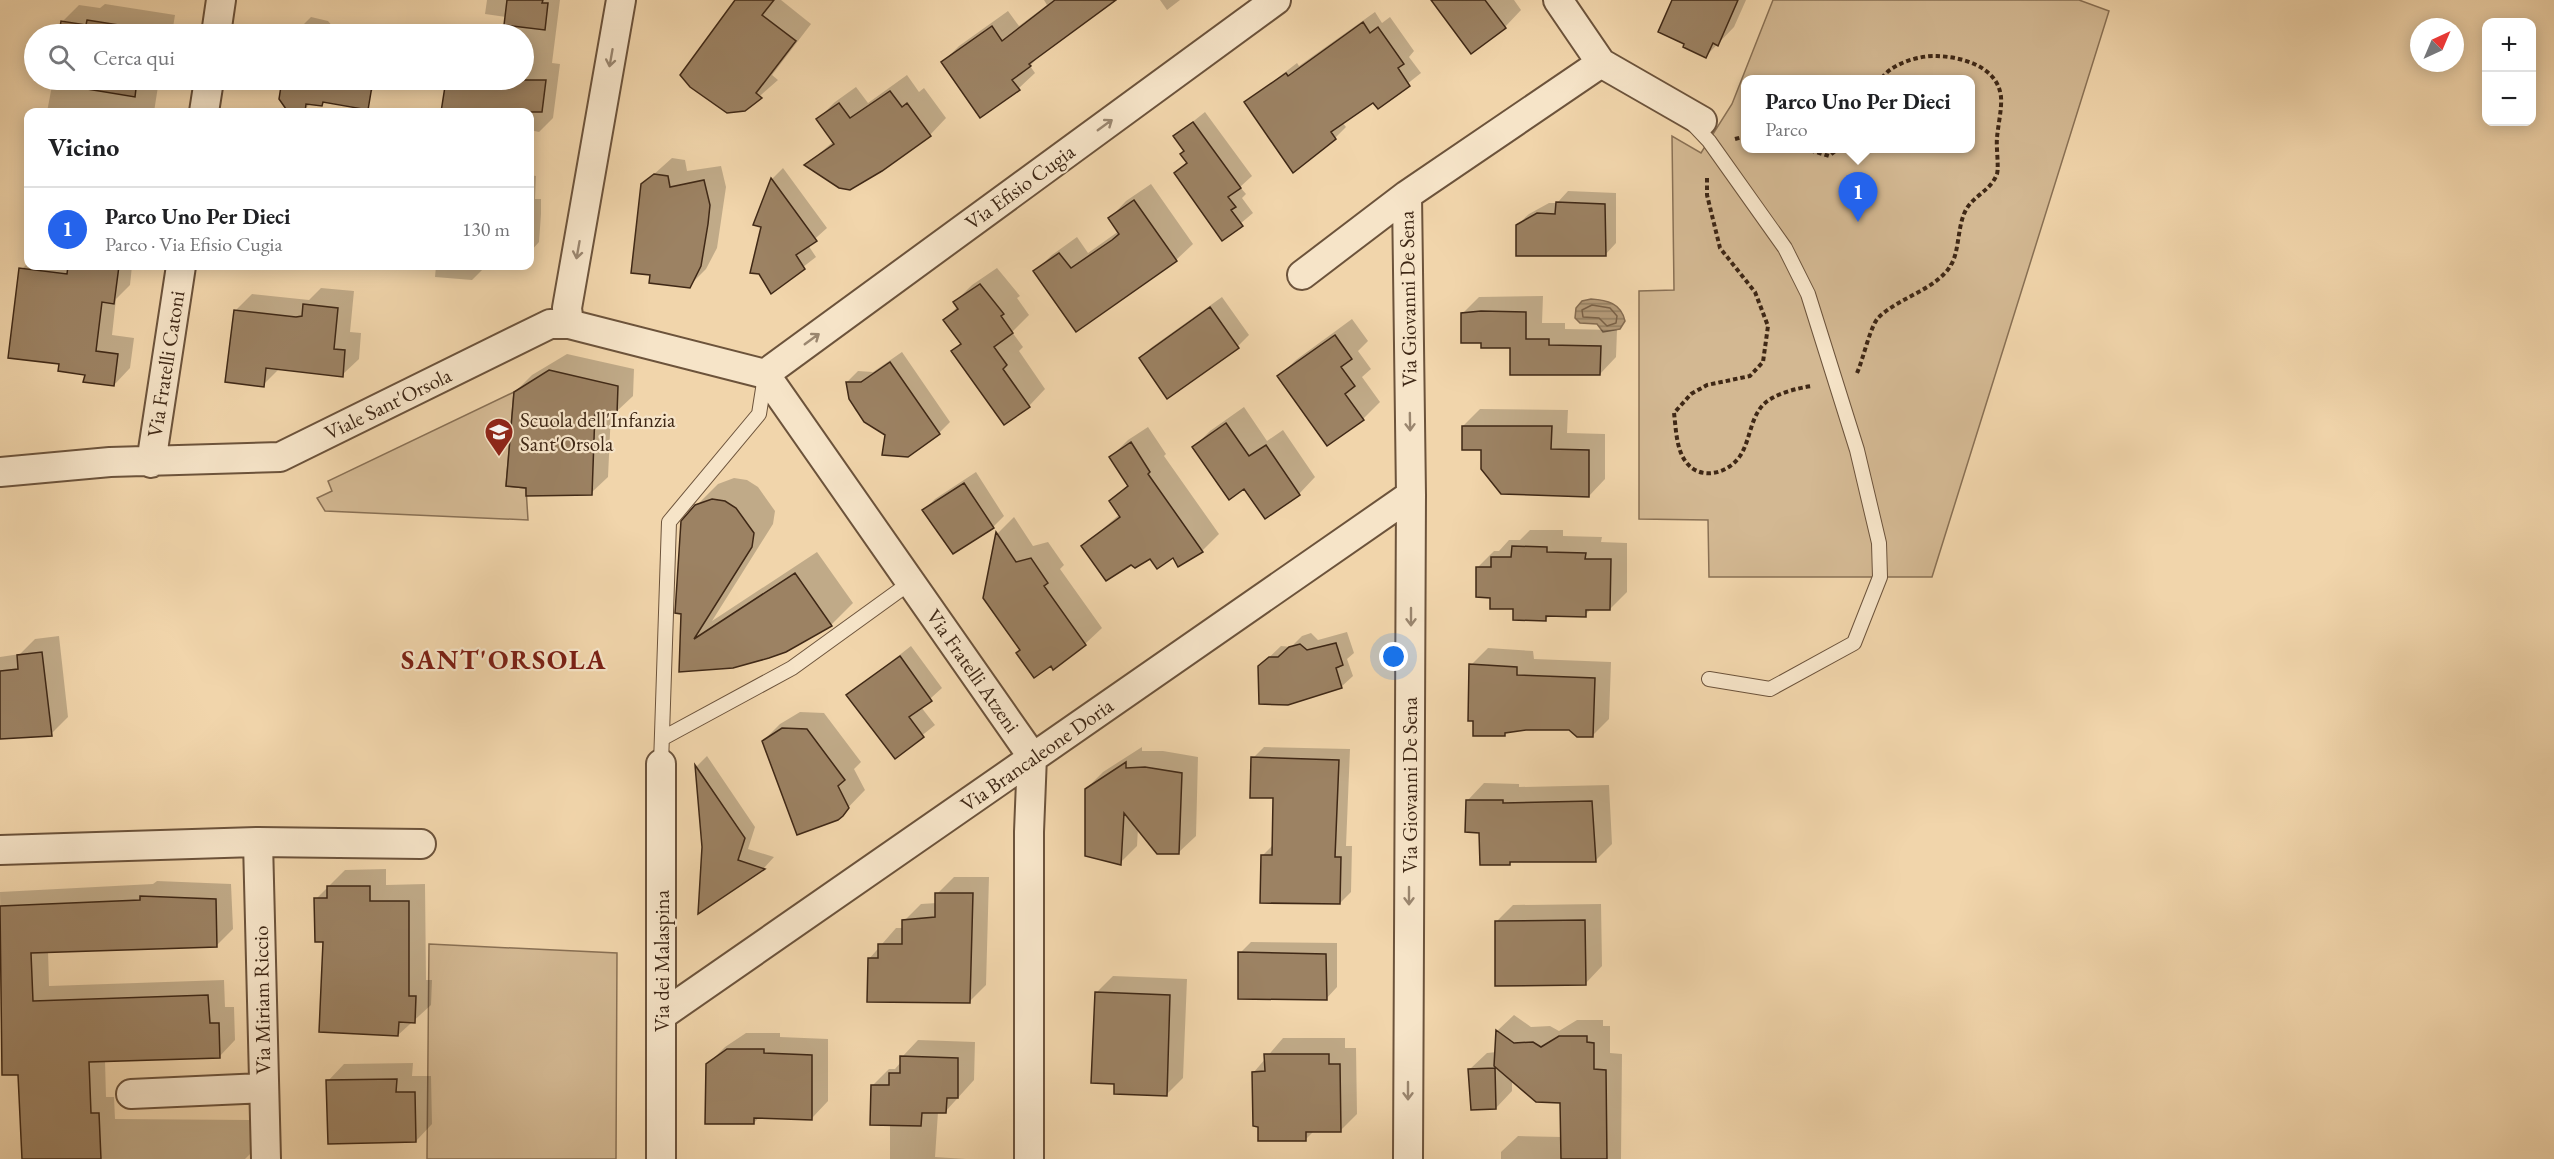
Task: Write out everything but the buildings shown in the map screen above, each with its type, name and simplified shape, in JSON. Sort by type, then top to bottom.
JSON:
[{"type":"street","points":[[217,24],[221,0]]},
{"type":"street","points":[[569,324],[567,308],[621,0]]},
{"type":"street","name":"Via Efisio Cugia","points":[[765,374],[1276,0]]},
{"type":"street","points":[[1558,0],[1601,63],[1702,121]]},
{"type":"street","points":[[1302,274],[1407,195],[1601,63]]},
{"type":"street","points":[[205,108],[207,90]]},
{"type":"street","name":"Via Giovanni De Sena","points":[[1407,195],[1411,495],[1408,1159]]},
{"type":"street","name":"Via Fratelli Catoni","points":[[151,463],[180,270]]},
{"type":"street","name":"Viale Sant'Orsola","points":[[0,472],[110,462],[151,463],[280,458],[550,324],[569,324],[765,374]]},
{"type":"street","name":"Via Fratelli Atzeni","points":[[765,374],[1032,756],[1029,844],[1029,1159]]},
{"type":"street","name":"Via Brancaleone Doria","points":[[662,1015],[1411,495]]},
{"type":"street","name":"Via dei Malaspina","points":[[661,1159],[662,751]]},
{"type":"street","points":[[0,850],[258,842],[421,844]]},
{"type":"street","name":"Via Miriam Riccio","points":[[258,842],[266,1159]]},
{"type":"street","points":[[131,1095],[264,1088]]},
{"type":"lane","points":[[1675,106],[1709,141],[1785,248],[1808,294],[1857,450],[1879,543],[1880,577],[1854,643],[1770,689],[1709,679]]},
{"type":"lane","points":[[662,751],[669,522],[759,414],[765,374]]},
{"type":"lane","points":[[662,751],[792,668],[911,582]]},
{"type":"path","points":[[1733,139],[1741,137]]},
{"type":"path","points":[[1819,153],[1829,156],[1833,153]]},
{"type":"shaded area","points":[[1773,0],[2079,0],[2109,11],[1932,577],[1709,577],[1708,520],[1639,519],[1639,291],[1674,290],[1672,136],[1701,153],[1732,104],[1741,81],[1741,153],[1975,153],[1975,75],[1743,75]]},
{"type":"shaded area","points":[[514,392],[506,486],[526,488],[528,520],[325,511],[317,498],[332,491],[328,481]]},
{"type":"shaded area","points":[[429,944],[617,953],[616,1159],[427,1159]]},
{"type":"water","points":[[1602,300],[1617,306],[1625,321],[1620,329],[1603,332],[1597,324],[1580,323],[1575,318],[1576,308],[1582,301]]},
{"type":"place","name":"Parco Uno Per Dieci","points":[[1858,222]]},
{"type":"place","name":"Scuola dell'Infanzia Sant'Orsola","points":[[499,458]]},
{"type":"district","name":"SANT'ORSOLA","points":[[504,660]]}]
